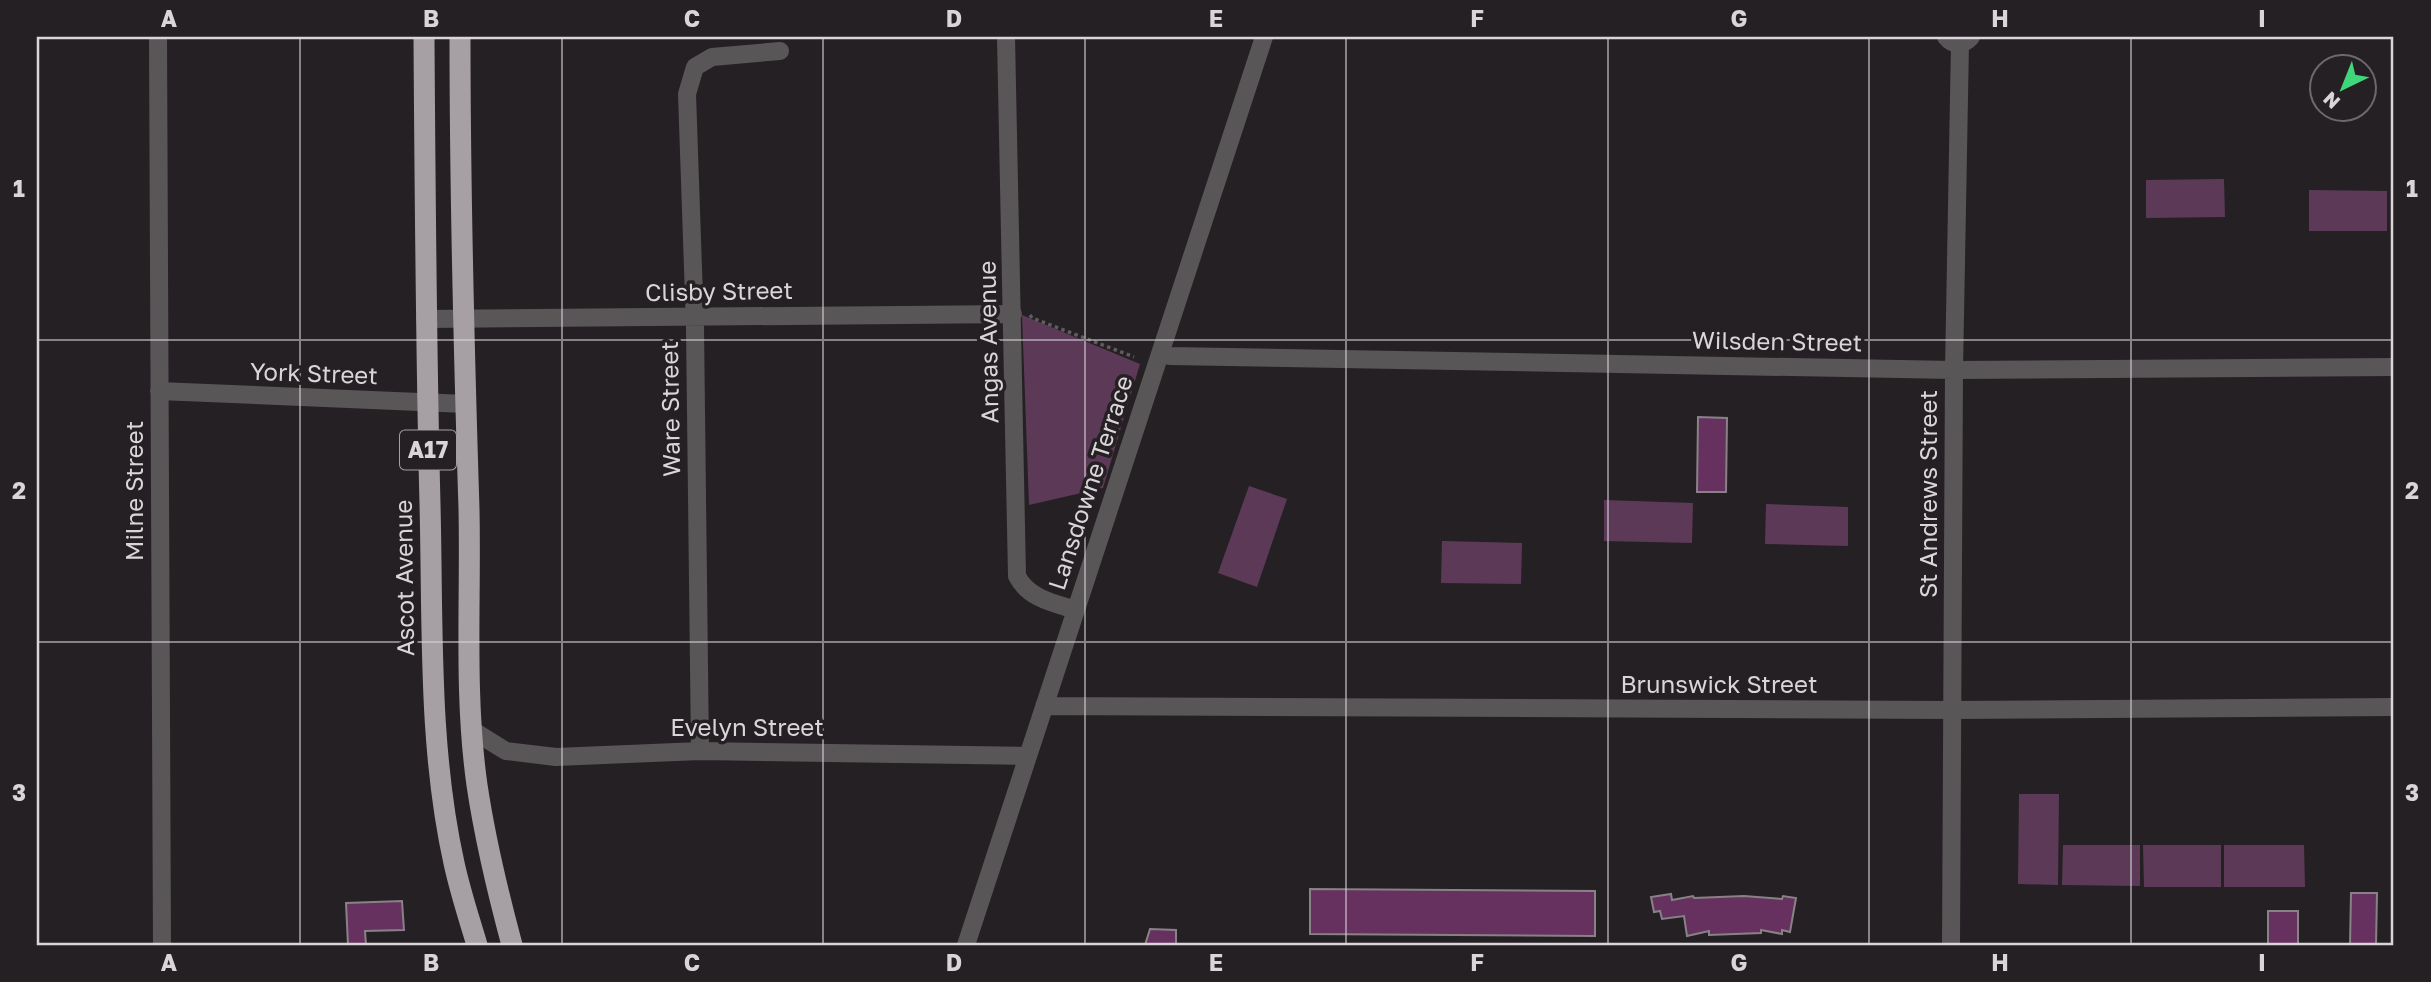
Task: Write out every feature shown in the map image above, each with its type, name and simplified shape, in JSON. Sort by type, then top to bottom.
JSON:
[{"type":"highway","name":"Ascot Avenue","points":[[424,37],[425,319],[434,683],[439,764],[454,862],[477,945]]},
{"type":"highway","name":"A17","points":[[460,37],[460,185],[470,560],[468,653],[472,730],[481,807],[512,945]]},
{"type":"street","name":"Milne Street","points":[[158,37],[162,945]]},
{"type":"street","name":"Angas Avenue","points":[[1006,37],[1020,312],[1017,576],[1023,588],[1036,596],[1076,610]]},
{"type":"street","name":"Lansdowne Terrace","points":[[965,945],[1264,37]]},
{"type":"street","name":"St Andrews Street","points":[[1951,945],[1959,39]]},
{"type":"street","name":"Ware Street","points":[[700,751],[695,317],[687,94],[695,66],[712,57],[780,51]]},
{"type":"street","name":"Clisby Street","points":[[425,319],[1020,312]]},
{"type":"street","name":"Wilsden Street","points":[[1160,354],[1954,370],[2394,367]]},
{"type":"street","name":"York Street","points":[[159,391],[466,404]]},
{"type":"street","name":"Brunswick Street","points":[[1044,706],[1953,710],[2394,707]]},
{"type":"street","name":"Evelyn Street","points":[[472,730],[506,751],[556,757],[700,751],[1028,756]]},
{"type":"path","points":[[1020,312],[1134,357]]},
{"type":"shaded area","points":[[2224,179],[2225,217],[2146,218],[2146,180]]},
{"type":"shaded area","points":[[2309,190],[2387,191],[2387,231],[2309,231]]},
{"type":"shaded area","points":[[1022,315],[1140,364],[1103,488],[1029,505]]},
{"type":"shaded area","points":[[1249,486],[1287,499],[1257,587],[1218,573]]},
{"type":"shaded area","points":[[1604,500],[1693,503],[1692,543],[1604,541]]},
{"type":"shaded area","points":[[1766,504],[1848,507],[1848,546],[1765,544]]},
{"type":"shaded area","points":[[1442,541],[1522,543],[1521,584],[1441,583]]},
{"type":"shaded area","points":[[2019,794],[2059,794],[2058,885],[2018,884]]},
{"type":"shaded area","points":[[2063,845],[2140,845],[2140,886],[2062,885]]},
{"type":"shaded area","points":[[2143,845],[2221,845],[2221,887],[2144,887]]},
{"type":"shaded area","points":[[2224,845],[2304,845],[2305,887],[2224,887]]},
{"type":"building","points":[[1698,417],[1727,418],[1726,492],[1697,492]]},
{"type":"building","points":[[1310,889],[1595,891],[1595,936],[1310,934]]},
{"type":"building","points":[[2351,893],[2377,893],[2376,945],[2350,945]]},
{"type":"building","points":[[1671,894],[1672,900],[1693,896],[1796,898],[1790,932],[1782,930],[1782,934],[1761,930],[1761,933],[1709,935],[1709,931],[1687,936],[1684,916],[1662,919],[1660,911],[1654,912],[1651,897]]},
{"type":"building","points":[[402,901],[404,930],[365,931],[366,945],[348,945],[346,903]]},
{"type":"building","points":[[2268,911],[2298,911],[2298,945],[2268,945]]},
{"type":"building","points":[[1150,929],[1176,930],[1176,945],[1145,945]]}]
